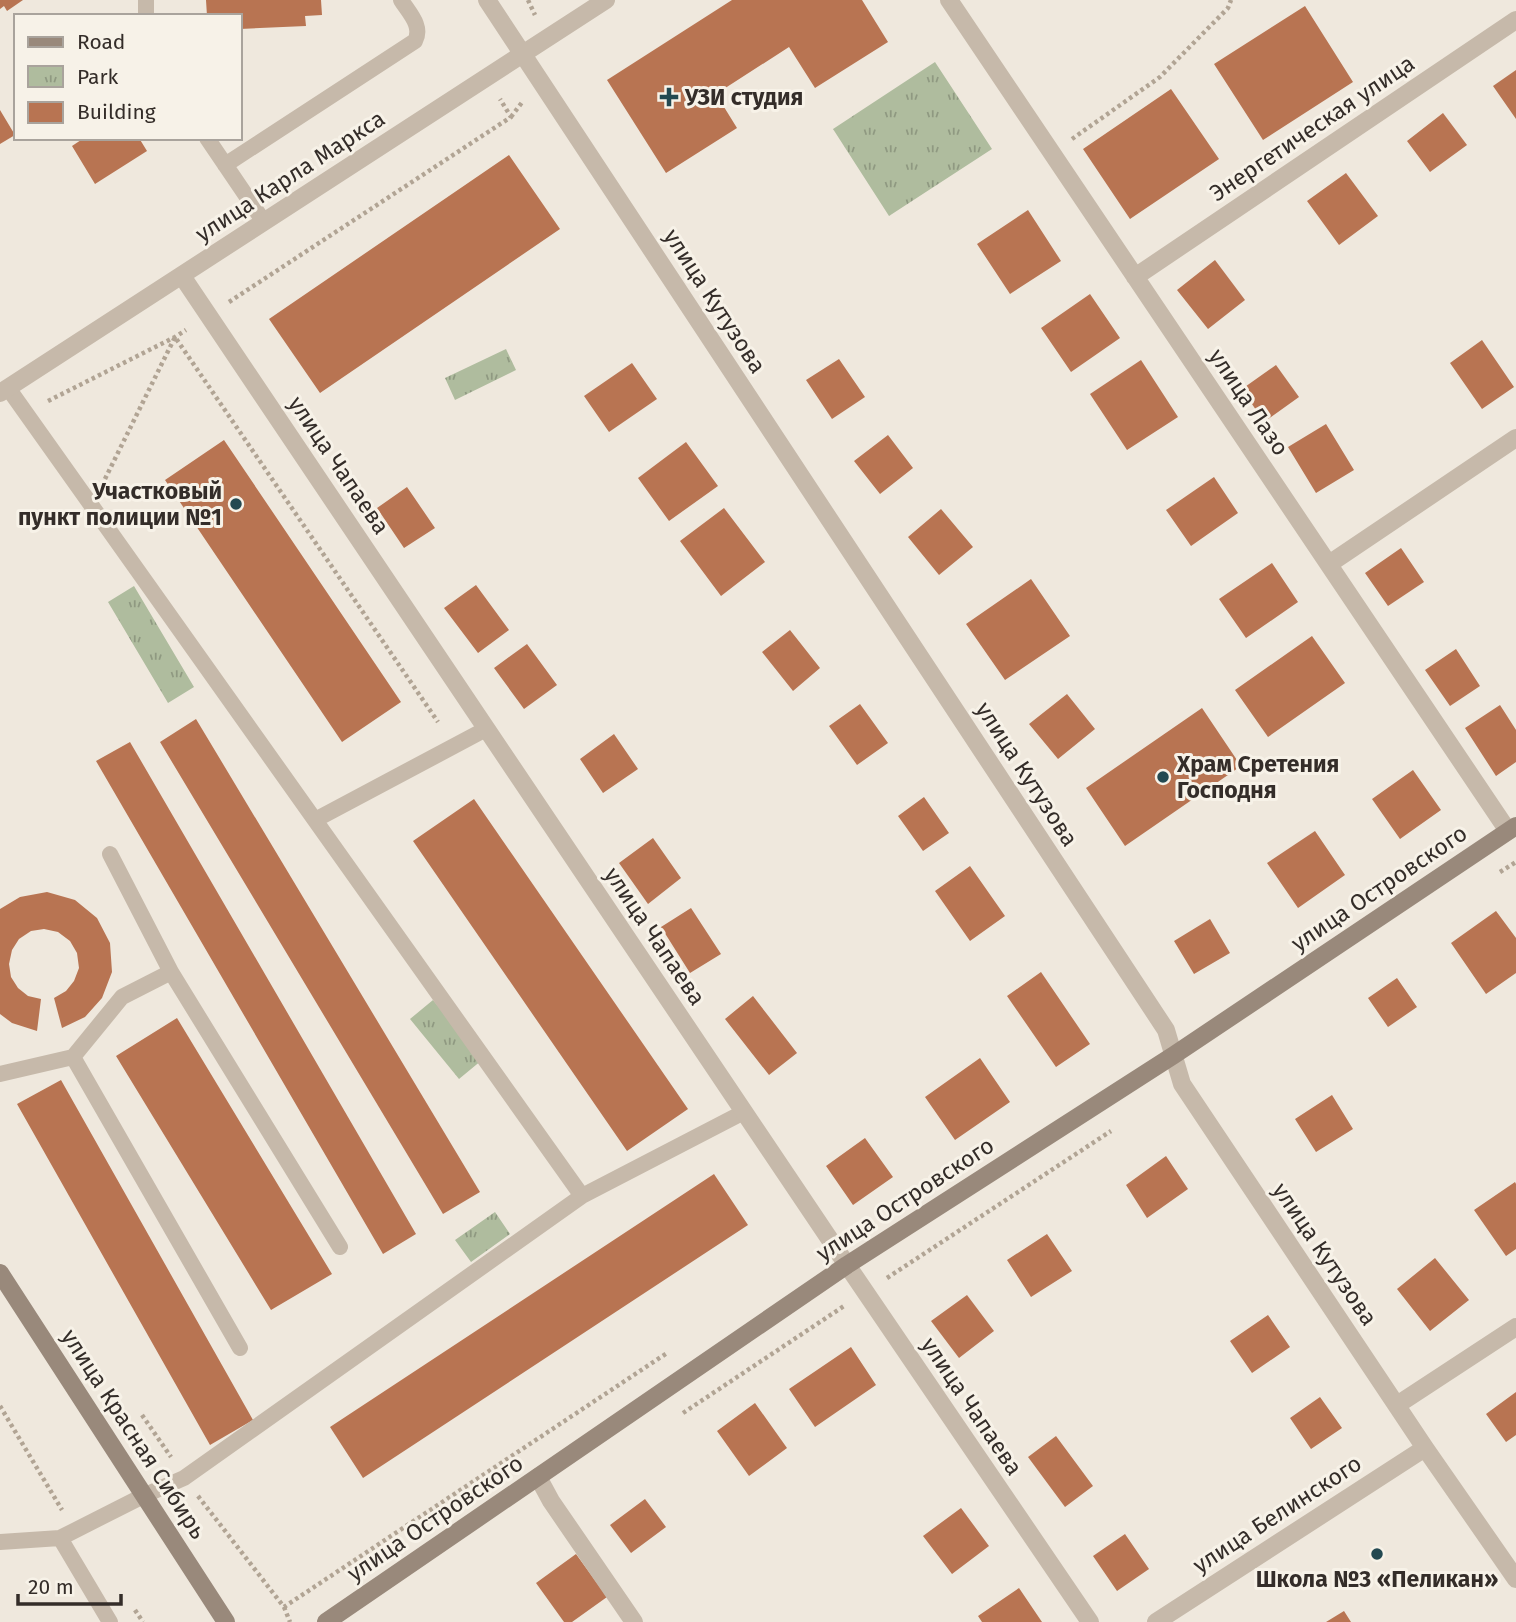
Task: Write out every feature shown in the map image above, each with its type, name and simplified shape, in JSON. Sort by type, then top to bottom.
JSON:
[{"type":"street","name":"улица Кутузова","points":[[487,0],[1166,1030],[1182,1084],[1425,1448],[1516,1579]]},
{"type":"street","name":"улица Карла Маркса","points":[[4,391],[606,0]]},
{"type":"street","name":"улица Лазо","points":[[948,0],[1329,564],[1512,828]]},
{"type":"street","name":"Энергетическая улица","points":[[1135,277],[1516,20]]},
{"type":"street","name":"улица Чапаева","points":[[182,275],[865,1292],[1090,1622]]},
{"type":"street","points":[[1329,564],[1516,438]]},
{"type":"street","name":"улица Островского","points":[[326,1622],[847,1265],[1174,1055],[1512,828]]},
{"type":"street","name":"улица Красная Сибирь","points":[[0,1273],[226,1622]]},
{"type":"street","points":[[1397,1405],[1516,1327]]},
{"type":"street","name":"улица Белинского","points":[[1156,1622],[1425,1448]]},
{"type":"street","points":[[538,1477],[551,1501],[634,1622]]},
{"type":"lane","points":[[225,165],[415,41],[419,34],[418,26],[401,0]]},
{"type":"lane","points":[[208,140],[264,222]]},
{"type":"lane","points":[[4,391],[26,412],[582,1196]]},
{"type":"lane","points":[[315,820],[486,729]]},
{"type":"lane","points":[[110,855],[171,972],[340,1247]]},
{"type":"lane","points":[[0,1074],[73,1057],[122,997],[171,972]]},
{"type":"lane","points":[[73,1057],[240,1348]]},
{"type":"lane","points":[[0,1542],[60,1538],[184,1478],[582,1196],[744,1112]]},
{"type":"lane","points":[[60,1538],[110,1622]]},
{"type":"path","points":[[1052,153],[1160,77],[1228,8],[1231,0]]},
{"type":"path","points":[[26,412],[175,337],[511,117],[487,78]]},
{"type":"path","points":[[92,505],[175,337]]},
{"type":"path","points":[[175,337],[438,722]]},
{"type":"path","points":[[1493,877],[1516,862]]},
{"type":"path","points":[[679,1416],[1114,1128]]},
{"type":"path","points":[[284,1607],[289,1622]]},
{"type":"green space","points":[[935,62],[992,149],[889,216],[833,129]]},
{"type":"green space","points":[[506,349],[516,370],[455,400],[445,378]]},
{"type":"green space","points":[[134,586],[194,687],[168,703],[108,602]]},
{"type":"green space","points":[[433,1000],[482,1060],[459,1079],[410,1019]]},
{"type":"green space","points":[[495,1212],[510,1234],[471,1262],[455,1240]]},
{"type":"building","points":[[0,0],[23,0],[7,11],[4,6],[0,9]]},
{"type":"building","points":[[206,0],[321,0],[322,15],[305,16],[306,26],[242,29],[242,14],[207,14]]},
{"type":"building","points":[[732,0],[862,0],[888,42],[815,88],[789,47],[716,94],[737,128],[666,173],[607,80]]},
{"type":"building","points":[[1305,6],[1353,82],[1263,140],[1214,64]]},
{"type":"building","points":[[1516,70],[1516,119],[1493,86]]},
{"type":"building","points":[[1171,89],[1219,159],[1130,219],[1083,149]]},
{"type":"building","points":[[0,110],[14,136],[0,144]]},
{"type":"building","points":[[1443,113],[1467,145],[1430,172],[1407,141]]},
{"type":"building","points":[[81,140],[140,140],[147,151],[95,184],[72,146]]},
{"type":"building","points":[[509,155],[560,229],[320,393],[269,319]]},
{"type":"building","points":[[1346,173],[1378,216],[1339,245],[1307,201]]},
{"type":"building","points":[[1028,210],[1061,261],[1010,294],[977,244]]},
{"type":"building","points":[[1215,260],[1245,300],[1208,329],[1177,290]]},
{"type":"building","points":[[1090,294],[1120,338],[1071,372],[1041,328]]},
{"type":"building","points":[[1482,340],[1514,387],[1482,409],[1450,363]]},
{"type":"building","points":[[839,359],[865,397],[832,419],[806,380]]},
{"type":"building","points":[[1141,360],[1178,417],[1127,450],[1090,394]]},
{"type":"building","points":[[632,363],[657,399],[609,432],[584,396]]},
{"type":"building","points":[[1276,365],[1299,397],[1264,422],[1242,389]]},
{"type":"building","points":[[1326,424],[1354,470],[1316,493],[1288,447]]},
{"type":"building","points":[[888,435],[913,468],[880,494],[854,461]]},
{"type":"building","points":[[224,440],[401,702],[342,742],[165,480]]},
{"type":"building","points":[[686,442],[718,486],[669,521],[638,478]]},
{"type":"building","points":[[1214,477],[1238,513],[1191,546],[1166,510]]},
{"type":"building","points":[[407,487],[435,528],[404,548],[377,508]]},
{"type":"building","points":[[724,508],[765,562],[721,596],[680,541]]},
{"type":"building","points":[[941,509],[973,547],[939,575],[908,537]]},
{"type":"building","points":[[1401,548],[1424,582],[1388,606],[1365,573]]},
{"type":"building","points":[[1272,563],[1298,602],[1246,638],[1219,599]]},
{"type":"building","points":[[1031,579],[1070,636],[1005,680],[966,624]]},
{"type":"building","points":[[476,585],[509,630],[478,653],[444,608]]},
{"type":"building","points":[[790,630],[820,668],[793,691],[762,652]]},
{"type":"building","points":[[1312,636],[1345,683],[1268,737],[1235,690]]},
{"type":"building","points":[[527,644],[557,685],[524,709],[494,668]]},
{"type":"building","points":[[1456,649],[1480,686],[1450,706],[1425,670]]},
{"type":"building","points":[[1067,694],[1095,729],[1058,759],[1029,724]]},
{"type":"building","points":[[860,704],[888,743],[857,765],[829,726]]},
{"type":"building","points":[[1500,705],[1516,730],[1516,762],[1496,776],[1465,728]]},
{"type":"building","name":"Храм Сретения Господня","points":[[1202,708],[1241,766],[1125,846],[1086,788]]},
{"type":"building","points":[[196,719],[480,1192],[443,1214],[160,742]]},
{"type":"building","points":[[614,734],[638,769],[603,793],[580,759]]},
{"type":"building","points":[[130,742],[416,1234],[383,1254],[96,761]]},
{"type":"building","points":[[1413,770],[1441,810],[1400,839],[1372,799]]},
{"type":"building","points":[[924,797],[949,833],[923,851],[898,816]]},
{"type":"building","points":[[474,799],[688,1109],[627,1151],[413,841]]},
{"type":"building","points":[[1315,831],[1345,875],[1298,908],[1267,863]]},
{"type":"building","points":[[653,838],[681,878],[648,904],[619,863]]},
{"type":"building","points":[[970,866],[1005,916],[970,941],[935,891]]},
{"type":"building","points":[[47,892],[75,900],[97,918],[110,943],[112,972],[102,998],[85,1017],[62,1028],[54,998],[66,991],[74,981],[79,968],[77,953],[70,941],[58,932],[44,929],[31,931],[19,939],[12,950],[9,964],[11,977],[18,988],[28,996],[41,999],[37,1031],[12,1023],[0,1014],[0,909],[20,897]]},
{"type":"building","points":[[691,908],[721,954],[690,973],[661,927]]},
{"type":"building","points":[[1496,911],[1516,938],[1516,973],[1486,994],[1451,943]]},
{"type":"building","points":[[1210,919],[1230,953],[1194,974],[1174,941]]},
{"type":"building","points":[[1041,972],[1090,1044],[1056,1067],[1007,996]]},
{"type":"building","points":[[1397,978],[1417,1007],[1388,1027],[1368,998]]},
{"type":"building","points":[[753,996],[797,1053],[769,1075],[725,1019]]},
{"type":"building","points":[[177,1018],[332,1274],[271,1310],[116,1056]]},
{"type":"building","points":[[980,1058],[1010,1102],[955,1140],[925,1097]]},
{"type":"building","points":[[61,1080],[253,1420],[210,1445],[17,1104]]},
{"type":"building","points":[[1332,1095],[1353,1129],[1316,1152],[1295,1119]]},
{"type":"building","points":[[865,1138],[893,1177],[853,1205],[826,1166]]},
{"type":"building","points":[[1166,1156],[1188,1189],[1147,1218],[1126,1185]]},
{"type":"building","points":[[714,1174],[748,1225],[363,1478],[330,1427]]},
{"type":"building","points":[[1515,1182],[1516,1249],[1506,1256],[1474,1210]]},
{"type":"building","points":[[1047,1234],[1072,1271],[1031,1297],[1007,1260]]},
{"type":"building","points":[[1435,1258],[1469,1300],[1430,1331],[1397,1289]]},
{"type":"building","points":[[967,1295],[994,1331],[959,1358],[931,1321]]},
{"type":"building","points":[[1268,1315],[1290,1347],[1252,1373],[1230,1341]]},
{"type":"building","points":[[851,1347],[876,1385],[815,1427],[789,1389]]},
{"type":"building","points":[[1516,1392],[1516,1435],[1506,1442],[1486,1414]]},
{"type":"building","points":[[1320,1397],[1342,1428],[1311,1449],[1290,1418]]},
{"type":"building","points":[[755,1403],[787,1448],[749,1476],[717,1431]]},
{"type":"building","points":[[1056,1436],[1093,1486],[1065,1507],[1028,1457]]},
{"type":"building","points":[[645,1499],[666,1527],[631,1553],[610,1525]]},
{"type":"building","points":[[961,1508],[989,1546],[952,1574],[923,1536]]},
{"type":"building","points":[[1125,1534],[1149,1569],[1117,1591],[1093,1556]]},
{"type":"building","points":[[576,1554],[607,1597],[572,1622],[564,1622],[536,1583]]},
{"type":"building","points":[[1019,1588],[1042,1622],[982,1622],[978,1616]]},
{"type":"building","points":[[1344,1611],[1351,1622],[1326,1622]]},
{"type":"place","name":"УЗИ студия","points":[[669,97]]},
{"type":"place","name":"Участковый пункт полиции №1","points":[[236,504]]},
{"type":"place","name":"Храм Сретения Господня","points":[[1163,777]]},
{"type":"place","name":"Школа №3 «Пеликан»","points":[[1377,1554]]}]
